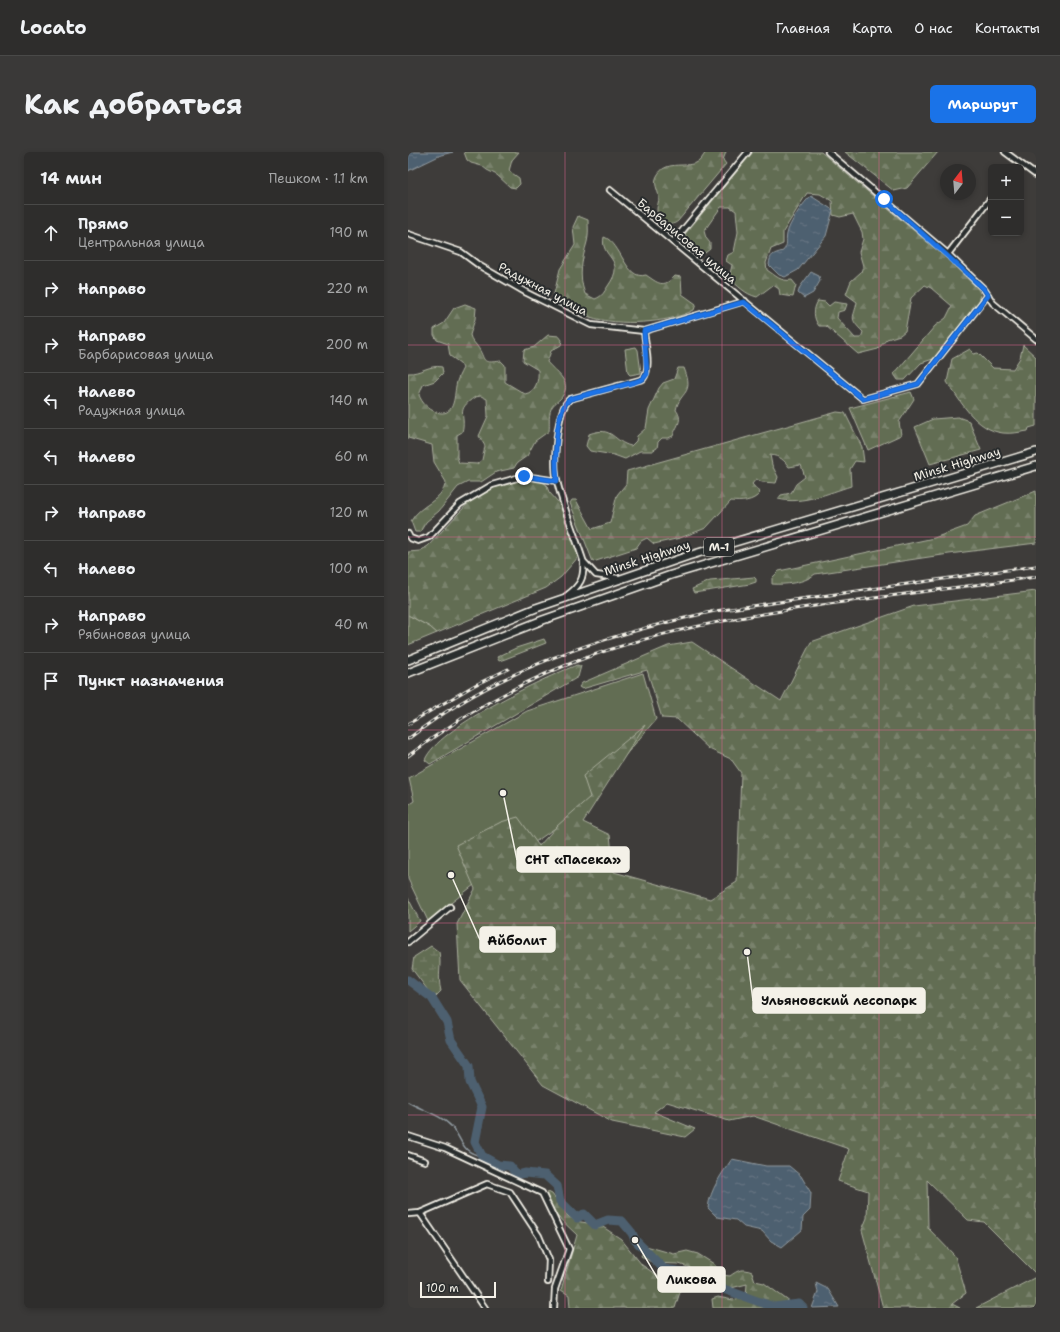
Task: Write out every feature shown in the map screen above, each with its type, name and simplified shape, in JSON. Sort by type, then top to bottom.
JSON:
[{"type":"highway","name":"Minsk Highway","points":[[408,660],[561,599],[627,576],[688,556],[1036,452]]},
{"type":"highway","name":"Minsk Highway","points":[[408,673],[544,620],[665,576],[1036,466]]},
{"type":"street","points":[[673,242],[748,152]]},
{"type":"street","points":[[828,152],[948,254],[984,289],[993,303],[1036,339]]},
{"type":"street","points":[[1006,152],[1036,175]]},
{"type":"street","name":"Барбарисовая улица","points":[[610,190],[863,399],[918,384],[988,295]]},
{"type":"street","points":[[948,254],[989,200]]},
{"type":"street","name":"Радужная улица","points":[[408,234],[461,252],[480,266],[527,293],[591,325],[644,331],[744,302]]},
{"type":"street","points":[[561,599],[578,587],[583,580],[584,572],[583,560],[557,481],[557,440],[560,417],[565,403],[570,399],[643,379],[647,374],[648,367],[644,331]]},
{"type":"street","points":[[408,534],[410,538],[418,541],[429,537],[460,504],[492,485],[524,476],[557,481]]},
{"type":"street","points":[[583,560],[596,576],[608,578],[627,576]]},
{"type":"street","points":[[408,942],[450,907]]},
{"type":"street","points":[[408,1136],[445,1148],[542,1192],[569,1249],[555,1289],[554,1308]]},
{"type":"street","points":[[408,1155],[425,1161]]},
{"type":"street","points":[[408,1214],[420,1213],[487,1184],[510,1192],[539,1236],[549,1260],[548,1282]]},
{"type":"street","points":[[420,1213],[485,1308]]},
{"type":"green space","points":[[464,152],[519,152],[512,160],[509,171],[519,178],[520,184],[516,188],[510,187],[497,175],[482,166],[471,163],[467,160]]},
{"type":"green space","points":[[706,152],[726,152],[723,160],[726,164],[678,221],[667,224],[661,220],[658,213],[657,208],[659,197],[656,184],[657,176],[660,171],[669,166],[696,163],[701,160]]},
{"type":"green space","points":[[753,152],[821,152],[946,258],[978,289],[981,295],[979,301],[933,359],[921,363],[905,380],[898,380],[894,374],[935,326],[946,318],[952,306],[931,288],[925,285],[911,298],[905,331],[900,335],[887,339],[878,349],[858,354],[826,326],[819,326],[814,314],[818,301],[825,302],[829,306],[834,302],[847,304],[845,310],[838,312],[837,318],[855,338],[861,338],[863,332],[855,323],[853,318],[857,302],[846,294],[851,281],[861,272],[863,266],[859,252],[863,239],[862,232],[853,214],[840,217],[833,215],[832,201],[820,194],[807,193],[783,232],[783,244],[771,249],[766,263],[767,270],[782,279],[792,280],[796,285],[793,297],[780,295],[779,289],[773,285],[757,297],[753,296],[745,292],[729,278],[732,265],[726,261],[728,255],[734,252],[738,232],[736,211],[730,207],[721,207],[704,231],[706,238],[710,243],[710,249],[705,253],[695,248],[690,243],[685,234]]},
{"type":"green space","points":[[845,152],[938,152],[907,188],[894,191]]},
{"type":"green space","points":[[578,216],[588,220],[588,237],[582,261],[581,274],[585,294],[595,299],[600,297],[613,277],[615,269],[614,264],[605,250],[604,237],[615,246],[628,267],[633,272],[639,275],[646,275],[657,282],[664,284],[675,276],[681,277],[682,294],[696,304],[694,310],[683,315],[657,321],[614,322],[590,317],[556,301],[553,298],[560,269],[575,245],[573,227]]},
{"type":"green space","points":[[465,304],[476,308],[475,319],[470,335],[472,340],[480,351],[484,360],[489,362],[501,361],[505,365],[505,382],[525,394],[532,391],[536,385],[538,370],[523,361],[524,350],[534,347],[548,335],[559,336],[562,340],[561,345],[551,351],[547,362],[564,381],[565,390],[562,397],[553,405],[551,409],[549,431],[535,441],[527,456],[517,463],[514,468],[496,472],[481,482],[468,482],[458,487],[439,511],[426,522],[420,532],[415,532],[411,521],[415,515],[436,499],[444,489],[446,482],[434,462],[432,445],[408,438],[408,373],[438,366],[442,367],[443,373],[435,381],[423,385],[419,395],[424,403],[433,411],[442,413],[447,412],[450,409],[454,401],[457,381],[463,368],[460,363],[450,356],[448,344],[437,340],[434,335],[434,329],[444,323],[454,308]],"holes":[[[481,396],[487,399],[488,416],[479,436],[485,446],[482,460],[477,464],[459,463],[457,457],[457,435],[462,432],[463,409],[475,397]]]},
{"type":"green space","points":[[1023,345],[1036,357],[1036,426],[1029,428],[1028,431],[1016,433],[993,431],[985,427],[970,414],[947,382],[952,359],[970,349],[973,354],[978,353],[993,368],[1013,369],[1020,358]]},
{"type":"green space","points":[[636,347],[638,350],[641,373],[630,375],[628,373],[625,349]]},
{"type":"green space","points":[[678,368],[684,368],[688,384],[686,392],[680,399],[676,410],[679,417],[679,423],[673,436],[662,438],[658,442],[657,448],[652,451],[640,451],[625,459],[614,455],[590,451],[586,446],[589,434],[597,432],[608,433],[625,444],[631,446],[636,441],[637,436],[646,428],[649,410],[659,388],[663,383],[674,379]]},
{"type":"green space","points":[[911,392],[914,399],[899,422],[901,435],[868,450],[850,408]]},
{"type":"green space","points":[[837,412],[845,413],[862,447],[864,462],[855,461],[850,469],[851,486],[806,499],[778,499],[781,495],[791,493],[796,484],[805,477],[801,465],[789,467],[781,459],[770,455],[772,465],[778,477],[776,483],[762,482],[756,479],[752,484],[760,493],[757,496],[747,501],[731,501],[706,528],[680,538],[654,544],[647,538],[641,541],[636,548],[593,562],[570,503],[572,500],[576,500],[592,529],[610,523],[617,495],[626,484],[627,471]]},
{"type":"green space","points":[[958,417],[969,421],[981,450],[930,464],[915,427],[933,419]]},
{"type":"green space","points":[[519,479],[537,480],[546,484],[549,492],[559,503],[579,556],[561,577],[546,588],[437,633],[430,627],[408,615],[408,552],[420,551],[428,546],[473,498],[487,488]]},
{"type":"green space","points":[[1036,491],[1036,543],[815,574],[806,580],[795,583],[772,584],[772,578],[779,571],[934,538],[967,526],[975,516]]},
{"type":"green space","points":[[754,577],[756,582],[750,584],[694,593],[692,589],[710,581]]},
{"type":"green space","points":[[1036,591],[1036,1274],[984,1222],[968,1220],[927,1180],[928,1228],[955,1256],[966,1293],[952,1304],[960,1308],[883,1308],[862,1230],[867,1218],[868,1191],[838,1181],[849,1149],[753,1116],[729,1121],[667,1102],[654,1112],[695,1129],[685,1137],[612,1122],[543,1085],[460,980],[457,924],[475,889],[456,845],[501,822],[518,817],[539,846],[557,826],[590,797],[583,776],[645,725],[583,822],[610,835],[614,872],[710,899],[737,882],[741,773],[731,759],[709,749],[677,719],[662,718],[647,670],[582,689],[579,687],[582,683],[668,646],[692,642],[781,701],[811,642],[914,606]]},
{"type":"green space","points":[[408,615],[430,627],[437,633],[408,645]]},
{"type":"green space","points":[[544,639],[546,643],[505,659],[499,661],[497,657],[516,648]]},
{"type":"green space","points":[[577,665],[581,666],[578,677],[430,764],[425,760],[434,747],[449,733],[469,719],[517,692]]},
{"type":"green space","points":[[643,673],[656,719],[590,797],[584,808],[479,881],[428,921],[408,879],[408,805],[414,801],[409,778],[527,711]]},
{"type":"green space","points":[[408,898],[420,921],[408,931]]},
{"type":"green space","points":[[431,946],[439,952],[440,957],[439,981],[441,991],[436,996],[430,993],[412,969],[414,957]]},
{"type":"green space","points":[[548,1192],[552,1194],[568,1216],[575,1221],[600,1225],[621,1239],[642,1265],[658,1276],[673,1283],[680,1292],[675,1308],[570,1308],[569,1295],[561,1290],[577,1235],[555,1214],[546,1196]]},
{"type":"green space","points":[[646,1246],[674,1254],[687,1251],[698,1254],[714,1264],[722,1275],[730,1276],[743,1270],[752,1272],[755,1281],[764,1283],[798,1308],[713,1308],[712,1299],[718,1297],[733,1300],[746,1296],[747,1284],[727,1289],[708,1288],[708,1278],[697,1270],[679,1264],[653,1263],[641,1256]]},
{"type":"green space","points":[[1036,1277],[1036,1308],[976,1308]]},
{"type":"water","points":[[408,152],[453,152],[441,155],[408,171]]},
{"type":"water","points":[[811,196],[833,210],[826,236],[798,270],[785,277],[779,275],[769,265],[770,259],[773,255],[783,251],[785,248],[786,237],[793,219]]},
{"type":"water","points":[[811,272],[819,276],[820,281],[813,293],[804,298],[798,293],[800,287]]},
{"type":"water","points":[[732,1159],[766,1166],[789,1166],[801,1176],[811,1193],[810,1210],[803,1217],[802,1230],[782,1247],[771,1241],[762,1231],[744,1227],[736,1220],[717,1217],[708,1208],[714,1188]]},
{"type":"water","points":[[816,1283],[828,1289],[839,1307],[812,1308],[818,1292]]},
{"type":"waterway","points":[[408,980],[432,998],[447,1022],[451,1040],[469,1066],[470,1082],[482,1107],[475,1142],[482,1156],[498,1165],[510,1166],[517,1175],[525,1173],[545,1175],[557,1186],[560,1201],[577,1218],[584,1214],[595,1225],[608,1220],[622,1221],[632,1233],[635,1240],[664,1269],[695,1274],[704,1282],[774,1307],[799,1304],[803,1308]]},
{"type":"waterway","points":[[408,1102],[448,1123],[456,1132],[466,1149],[482,1156]]},
{"type":"railway","points":[[408,739],[443,714],[479,692],[516,673],[554,657],[633,631],[715,611],[1036,566]]},
{"type":"railway","points":[[408,756],[471,713],[515,688],[561,667],[617,647],[716,622],[750,616],[851,601],[1036,577]]},
{"type":"railway","points":[[408,724],[475,685],[508,669]]},
{"type":"place","name":"СНТ «Пасека»","points":[[503,793]]},
{"type":"place","name":"Айболит","points":[[451,875]]},
{"type":"place","name":"Ульяновский лесопарк","points":[[747,952]]},
{"type":"place","name":"Ликова","points":[[635,1240]]},
{"type":"route","points":[[524,476],[534,476],[557,481],[557,440],[560,417],[565,403],[570,399],[643,379],[647,374],[648,367],[644,331],[656,329],[744,302],[863,399],[918,384],[988,295],[984,289],[948,254],[884,199]]}]
